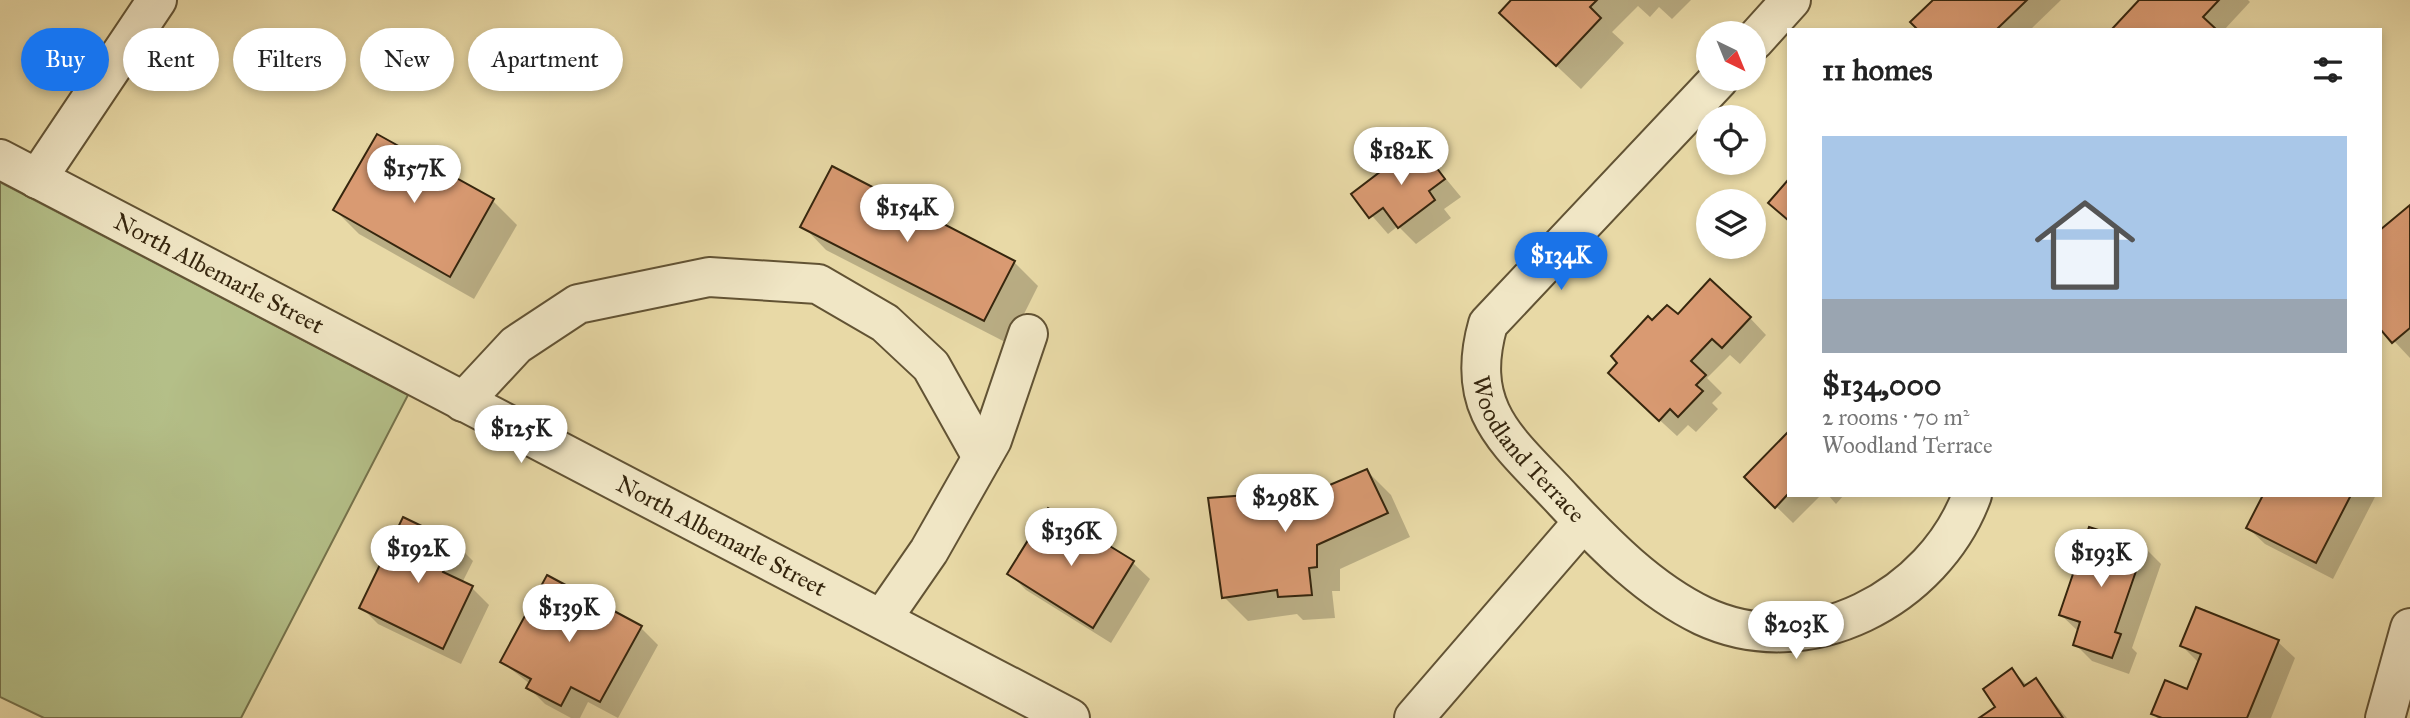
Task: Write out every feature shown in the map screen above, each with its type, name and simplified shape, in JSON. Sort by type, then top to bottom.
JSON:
[{"type":"street","points":[[37,179],[157,0]]},
{"type":"street","points":[[1766,28],[1791,0]]},
{"type":"street","name":"Woodland Terrace","points":[[1414,718],[1583,522],[1504,437],[1489,413],[1480,382],[1480,352],[1488,324],[1708,91]]},
{"type":"street","name":"North Albemarle Street","points":[[0,159],[1070,718]]},
{"type":"street","points":[[463,402],[516,345],[578,304],[709,277],[818,284],[885,323],[932,366],[982,457]]},
{"type":"street","points":[[882,619],[929,551],[992,440],[1028,334]]},
{"type":"street","points":[[1583,522],[1616,554],[1669,598],[1706,617],[1747,629],[1790,632],[1833,625],[1854,617],[1874,609],[1910,585],[1939,556],[1961,521],[1971,497]]},
{"type":"street","points":[[2385,718],[2410,628]]},
{"type":"green space","points":[[0,182],[408,395],[241,718],[44,718],[0,697]]},
{"type":"building","points":[[1511,0],[1597,0],[1590,7],[1601,18],[1556,66],[1499,13]]},
{"type":"building","points":[[1933,0],[2027,0],[1998,28],[1916,28],[1910,22]]},
{"type":"building","points":[[2139,0],[2219,0],[2203,17],[2215,28],[2113,28]]},
{"type":"building","points":[[377,134],[494,199],[450,277],[333,210]]},
{"type":"building","points":[[1418,143],[1445,179],[1429,191],[1435,200],[1398,228],[1383,208],[1369,218],[1351,194]]},
{"type":"building","points":[[832,166],[1015,261],[984,321],[800,227]]},
{"type":"building","points":[[1787,181],[1787,219],[1768,203]]},
{"type":"building","points":[[2410,205],[2410,328],[2392,343],[2382,331],[2382,228]]},
{"type":"building","points":[[1710,279],[1751,317],[1722,348],[1712,339],[1691,361],[1706,375],[1696,385],[1703,391],[1678,417],[1670,409],[1659,421],[1608,373],[1617,363],[1611,356],[1648,316],[1652,320],[1667,305],[1678,314]]},
{"type":"building","points":[[1787,433],[1787,495],[1775,508],[1744,477]]},
{"type":"building","points":[[1367,469],[1388,513],[1317,545],[1317,567],[1309,568],[1312,595],[1278,597],[1277,590],[1222,598],[1208,498],[1318,490]]},
{"type":"building","points":[[2262,497],[2350,497],[2316,563],[2246,528]]},
{"type":"building","points":[[1048,508],[1134,561],[1093,628],[1007,574]]},
{"type":"building","points":[[403,517],[457,543],[443,572],[473,586],[443,649],[359,608]]},
{"type":"building","points":[[2089,527],[2145,545],[2115,632],[2121,634],[2112,658],[2073,645],[2080,622],[2059,615]]},
{"type":"building","points":[[547,575],[642,626],[600,702],[571,687],[561,706],[526,688],[531,679],[500,662]]},
{"type":"building","points":[[2196,607],[2279,640],[2247,718],[2162,718],[2151,714],[2165,680],[2187,689],[2201,654],[2180,646]]},
{"type":"building","points":[[2012,668],[2024,686],[2036,678],[2063,718],[1979,718],[1995,707],[1983,689]]}]
